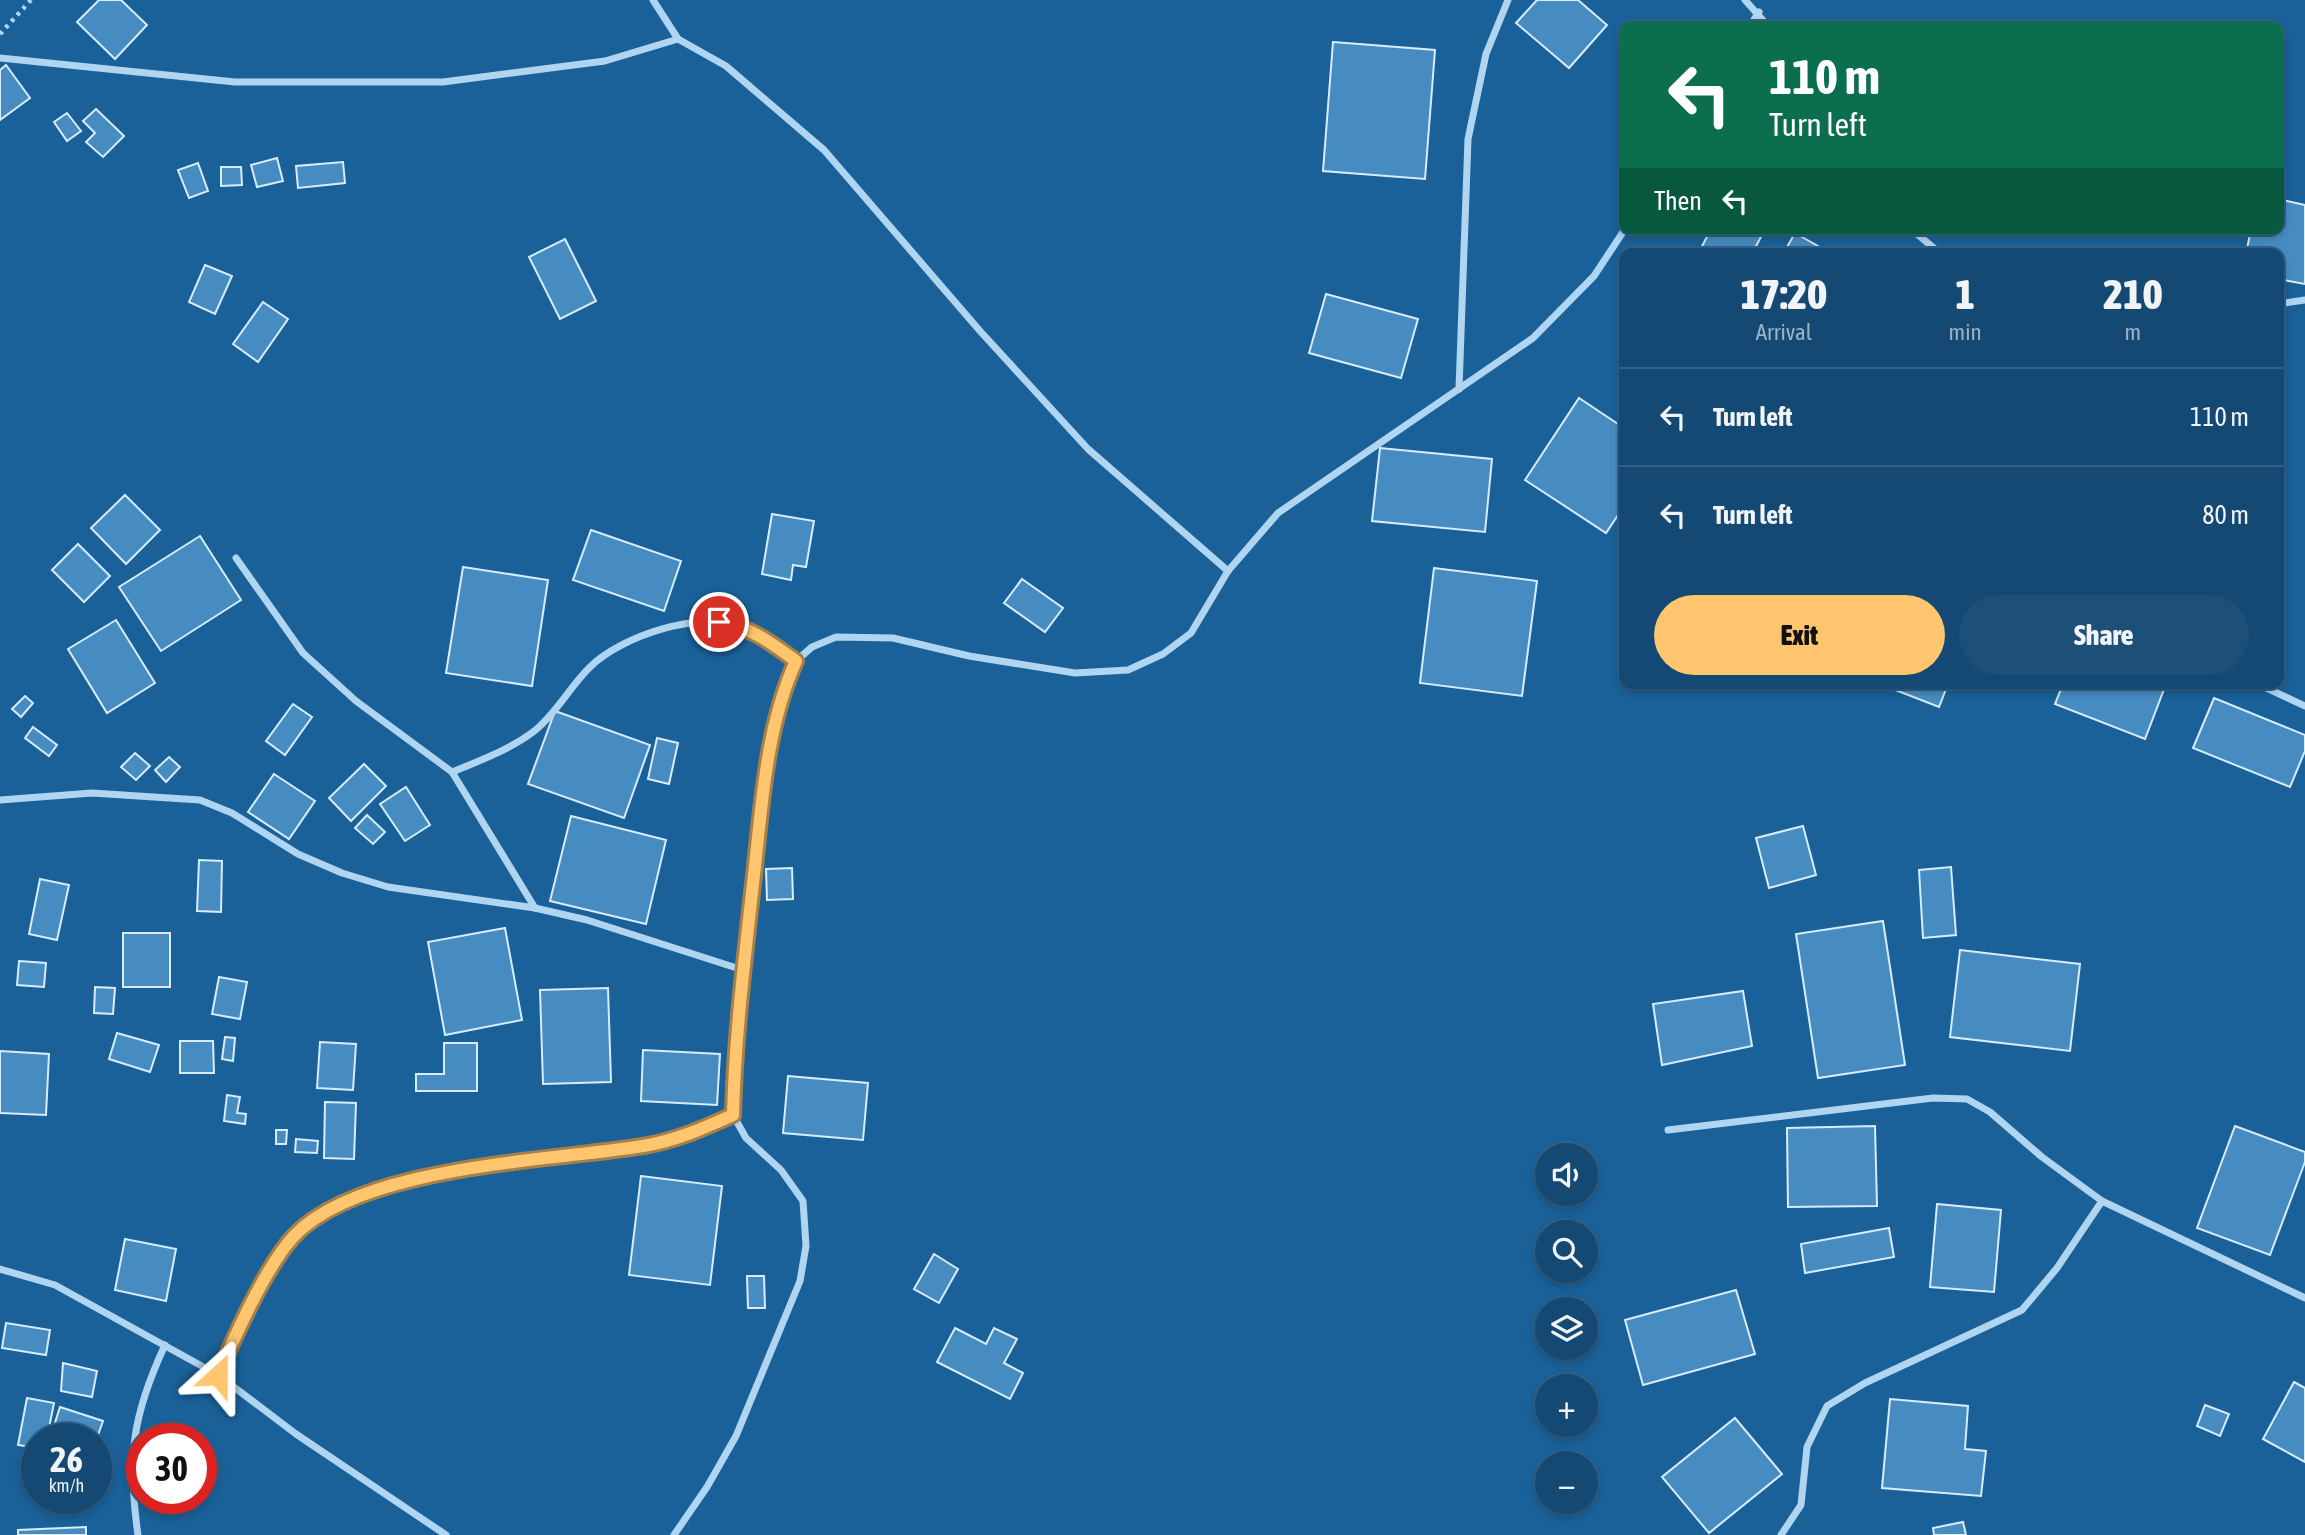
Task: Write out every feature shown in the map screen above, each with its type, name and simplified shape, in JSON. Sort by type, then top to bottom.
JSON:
[{"type":"street","points":[[653,0],[678,39],[726,66],[824,150],[980,331],[1088,449],[1228,571]]},
{"type":"street","points":[[1459,389],[1468,139],[1486,54],[1508,0]]},
{"type":"street","points":[[1745,0],[1765,21]]},
{"type":"street","points":[[1753,21],[1759,12]]},
{"type":"street","points":[[0,58],[236,82],[443,82],[605,61],[678,39]]},
{"type":"street","points":[[674,1535],[707,1487],[736,1436],[800,1281],[806,1247],[803,1201],[781,1170],[746,1138],[733,1115],[735,1036],[771,748],[783,690],[796,661],[811,646],[836,636],[881,637],[969,656],[1075,673],[1128,670],[1163,654],[1191,633],[1228,571],[1278,513],[1533,338],[1594,276],[1622,235]]},
{"type":"street","points":[[1918,235],[1934,248]]},
{"type":"street","points":[[2284,303],[2305,300]]},
{"type":"street","points":[[236,558],[303,653],[356,701],[452,772],[535,908]]},
{"type":"street","points":[[452,772],[489,757],[534,731],[590,666],[616,646],[642,635],[702,623],[739,625],[759,634],[796,661]]},
{"type":"street","points":[[2269,689],[2305,706]]},
{"type":"street","points":[[0,800],[93,793],[200,800],[232,813],[298,854],[342,873],[388,887],[535,908],[639,935],[743,970]]},
{"type":"street","points":[[1668,1130],[1933,1098],[1967,1099],[1990,1112],[2042,1157],[2102,1201],[2305,1298]]},
{"type":"street","points":[[218,1375],[238,1329],[293,1237],[325,1211],[367,1193],[440,1174],[667,1141],[733,1115]]},
{"type":"street","points":[[1781,1535],[1801,1505],[1807,1447],[1827,1406],[1865,1383],[2022,1310],[2057,1268],[2102,1201]]},
{"type":"street","points":[[0,1269],[55,1285],[218,1375],[296,1434],[446,1535]]},
{"type":"street","points":[[138,1535],[132,1464],[136,1420],[144,1391],[165,1345]]},
{"type":"path","points":[[0,34],[31,0]]},
{"type":"building","points":[[99,0],[121,0],[147,25],[115,59],[77,22]]},
{"type":"building","points":[[1537,0],[1578,0],[1607,25],[1569,68],[1516,23]]},
{"type":"building","points":[[1333,42],[1435,50],[1425,179],[1323,171]]},
{"type":"building","points":[[6,65],[30,98],[0,120],[0,70]]},
{"type":"building","points":[[96,109],[124,136],[103,157],[86,142],[95,133],[83,121]]},
{"type":"building","points":[[67,113],[81,131],[67,141],[54,122]]},
{"type":"building","points":[[277,158],[283,181],[257,187],[251,165]]},
{"type":"building","points":[[343,162],[345,183],[298,188],[296,166]]},
{"type":"building","points":[[198,163],[208,191],[189,198],[178,170]]},
{"type":"building","points":[[221,167],[241,167],[242,185],[221,186]]},
{"type":"building","points":[[2284,200],[2305,205],[2305,284],[2284,280],[2284,248],[2247,248],[2250,235],[2284,235]]},
{"type":"building","points":[[1708,235],[1762,235],[1755,248],[1701,248]]},
{"type":"building","points":[[1794,235],[1799,235],[1821,248],[1786,248]]},
{"type":"building","points":[[565,239],[596,301],[560,319],[529,257]]},
{"type":"building","points":[[205,265],[232,276],[215,314],[189,302]]},
{"type":"building","points":[[1326,294],[1418,319],[1401,378],[1309,353]]},
{"type":"building","points":[[263,302],[288,319],[258,362],[233,344]]},
{"type":"building","points":[[1579,398],[1619,425],[1619,514],[1606,533],[1525,480]]},
{"type":"building","points":[[1380,448],[1492,459],[1485,532],[1372,521]]},
{"type":"building","points":[[125,495],[160,530],[126,564],[91,528]]},
{"type":"building","points":[[772,514],[814,521],[806,567],[793,565],[791,580],[762,574]]},
{"type":"building","points":[[591,530],[681,561],[664,611],[573,580]]},
{"type":"building","points":[[200,536],[241,600],[161,651],[119,587]]},
{"type":"building","points":[[78,544],[110,576],[84,602],[52,570]]},
{"type":"building","points":[[463,567],[548,580],[532,686],[446,673]]},
{"type":"building","points":[[1434,568],[1537,581],[1522,696],[1420,683]]},
{"type":"building","points":[[1022,579],[1063,608],[1045,632],[1004,603]]},
{"type":"building","points":[[116,620],[155,683],[107,713],[68,649]]},
{"type":"building","points":[[1893,689],[1946,689],[1939,707]]},
{"type":"building","points":[[2061,689],[2164,689],[2145,739],[2055,704]]},
{"type":"building","points":[[25,696],[33,703],[21,717],[12,709]]},
{"type":"building","points":[[2214,698],[2305,735],[2305,751],[2290,787],[2193,748]]},
{"type":"building","points":[[293,704],[312,717],[285,755],[266,741]]},
{"type":"building","points":[[555,711],[650,745],[624,818],[528,784]]},
{"type":"building","points":[[33,727],[57,745],[49,756],[25,738]]},
{"type":"building","points":[[657,738],[678,743],[669,784],[648,779]]},
{"type":"building","points":[[135,753],[150,766],[136,780],[121,767]]},
{"type":"building","points":[[169,757],[180,767],[166,782],[155,770]]},
{"type":"building","points":[[364,764],[386,786],[351,821],[329,798]]},
{"type":"building","points":[[274,774],[315,801],[289,839],[248,812]]},
{"type":"building","points":[[406,787],[430,825],[405,841],[380,804]]},
{"type":"building","points":[[367,815],[385,832],[373,844],[355,828]]},
{"type":"building","points":[[571,816],[666,840],[646,924],[550,901]]},
{"type":"building","points":[[1803,826],[1816,875],[1769,888],[1756,838]]},
{"type":"building","points":[[199,860],[222,861],[221,912],[197,911]]},
{"type":"building","points":[[1951,867],[1956,935],[1923,938],[1919,870]]},
{"type":"building","points":[[792,868],[793,899],[767,900],[766,869]]},
{"type":"building","points":[[40,879],[69,885],[57,940],[29,934]]},
{"type":"building","points":[[1883,921],[1905,1065],[1818,1078],[1796,934]]},
{"type":"building","points":[[505,928],[522,1020],[445,1035],[428,942]]},
{"type":"building","points":[[123,933],[170,933],[170,987],[123,987]]},
{"type":"building","points":[[1960,950],[2080,964],[2070,1051],[1950,1037]]},
{"type":"building","points":[[19,961],[46,963],[44,987],[17,985]]},
{"type":"building","points":[[219,977],[247,982],[240,1019],[212,1014]]},
{"type":"building","points":[[95,987],[115,988],[113,1014],[94,1013]]},
{"type":"building","points":[[608,988],[611,1082],[543,1084],[540,990]]},
{"type":"building","points":[[1743,991],[1752,1046],[1662,1065],[1653,1004]]},
{"type":"building","points":[[117,1033],[159,1045],[150,1072],[109,1059]]},
{"type":"building","points":[[225,1037],[235,1038],[233,1061],[222,1059]]},
{"type":"building","points":[[180,1041],[213,1041],[214,1073],[180,1073]]},
{"type":"building","points":[[320,1042],[356,1044],[353,1090],[317,1088]]},
{"type":"building","points":[[444,1043],[477,1043],[477,1091],[416,1091],[416,1074],[444,1074]]},
{"type":"building","points":[[643,1050],[720,1054],[717,1105],[641,1101]]},
{"type":"building","points":[[0,1051],[49,1054],[46,1115],[0,1113]]},
{"type":"building","points":[[788,1076],[868,1083],[863,1140],[783,1133]]},
{"type":"building","points":[[227,1095],[240,1097],[237,1113],[246,1114],[245,1124],[224,1121]]},
{"type":"building","points":[[325,1102],[356,1103],[354,1159],[324,1158]]},
{"type":"building","points":[[1875,1126],[1877,1206],[1788,1207],[1787,1128]]},
{"type":"building","points":[[2235,1126],[2305,1152],[2305,1162],[2270,1255],[2197,1228]]},
{"type":"building","points":[[276,1130],[287,1130],[286,1144],[276,1144]]},
{"type":"building","points":[[296,1139],[318,1141],[317,1153],[295,1152]]},
{"type":"building","points":[[641,1176],[722,1186],[710,1285],[629,1275]]},
{"type":"building","points":[[1937,1204],[2001,1210],[1994,1292],[1930,1287]]},
{"type":"building","points":[[1889,1228],[1894,1257],[1805,1273],[1801,1244]]},
{"type":"building","points":[[125,1239],[176,1249],[166,1301],[115,1290]]},
{"type":"building","points":[[934,1254],[958,1269],[939,1303],[914,1289]]},
{"type":"building","points":[[747,1276],[764,1276],[765,1308],[748,1308]]},
{"type":"building","points":[[1736,1290],[1755,1354],[1643,1385],[1625,1320]]},
{"type":"building","points":[[6,1323],[50,1330],[46,1355],[2,1348]]},
{"type":"building","points":[[955,1328],[986,1344],[994,1328],[1017,1339],[1004,1363],[1023,1373],[1010,1399],[937,1362]]},
{"type":"building","points":[[63,1363],[97,1371],[92,1397],[61,1391]]},
{"type":"building","points":[[2294,1382],[2305,1388],[2305,1462],[2263,1439]]},
{"type":"building","points":[[27,1398],[54,1403],[50,1423],[22,1423]]},
{"type":"building","points":[[1890,1399],[1968,1406],[1965,1449],[1986,1451],[1981,1496],[1882,1488]]},
{"type":"building","points":[[2205,1405],[2229,1414],[2220,1436],[2197,1426]]},
{"type":"building","points":[[60,1407],[103,1421],[102,1423],[55,1423]]},
{"type":"building","points":[[1735,1418],[1782,1474],[1709,1533],[1662,1477]]},
{"type":"building","points":[[1963,1522],[1966,1535],[1934,1535],[1933,1528]]},
{"type":"building","points":[[86,1527],[86,1535],[18,1535],[18,1530]]},
{"type":"route","points":[[218,1375],[238,1329],[293,1237],[325,1211],[367,1193],[440,1174],[667,1141],[733,1115],[735,1036],[759,830],[783,690],[796,661],[759,634],[739,625],[719,622]]}]
